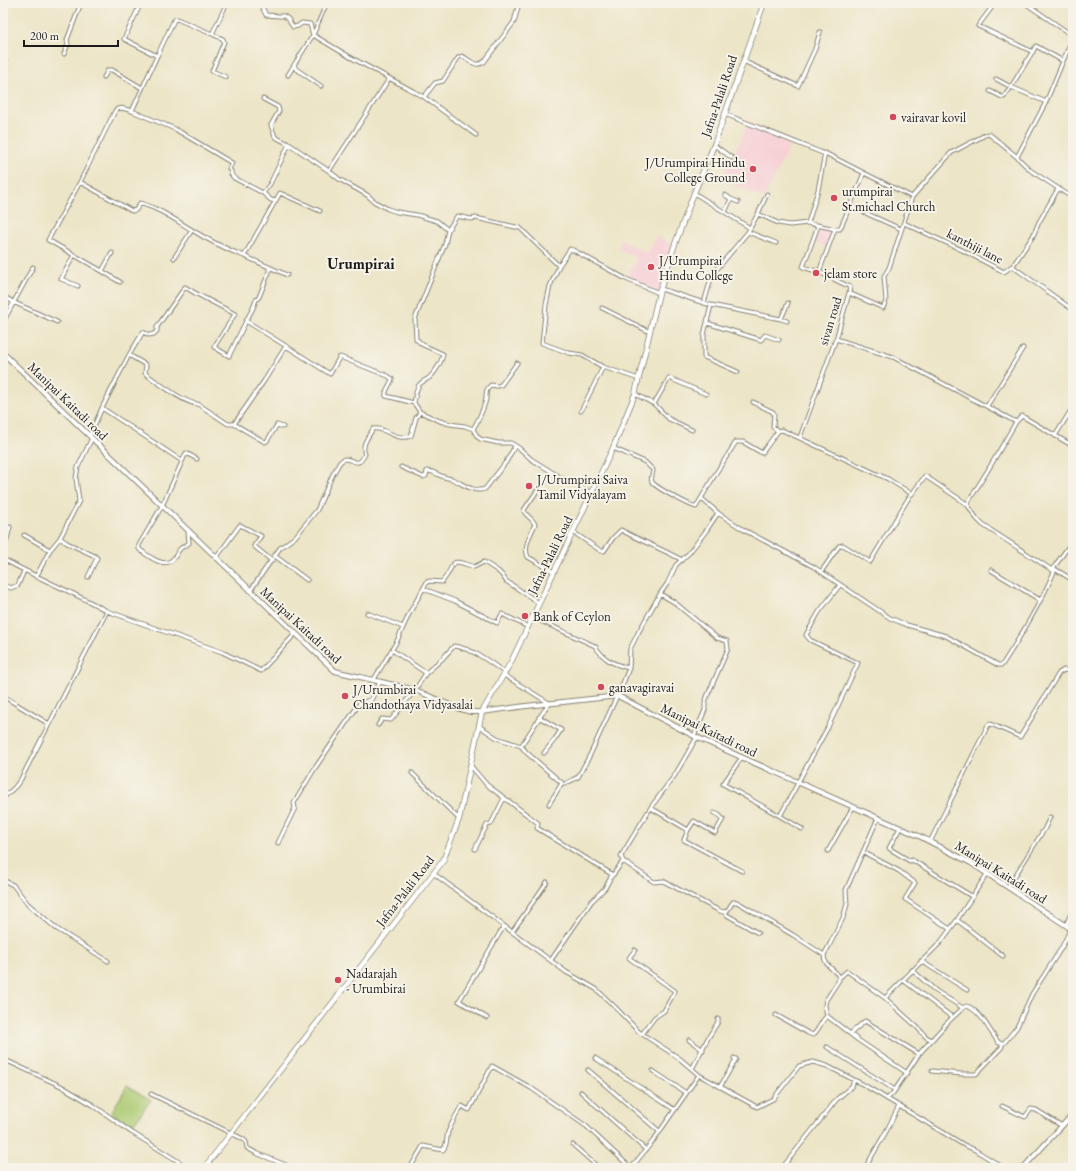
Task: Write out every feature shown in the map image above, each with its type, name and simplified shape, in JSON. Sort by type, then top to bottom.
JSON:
[{"type":"main road","name":"Jafna-Palali Road","points":[[204,1168],[443,861],[458,819],[482,712],[504,674],[528,627],[613,448],[635,394],[660,291],[694,193],[714,145],[764,3]]},
{"type":"main road","name":"Manipai Kaitadi road","points":[[3,353],[335,671],[415,690],[463,711],[482,712],[618,696],[695,737],[900,828],[971,863],[1072,929]]},
{"type":"main road","points":[[1023,1168],[1073,1114]]},
{"type":"street","points":[[64,54],[68,44],[67,40],[81,3]]},
{"type":"street","points":[[141,3],[124,39],[157,56]]},
{"type":"street","points":[[212,34],[227,3]]},
{"type":"street","points":[[260,3],[266,15],[284,16],[293,27],[302,23],[310,24],[313,35],[389,79],[424,97],[476,135]]},
{"type":"street","points":[[288,74],[313,35],[325,7],[319,3]]},
{"type":"street","points":[[424,97],[435,83],[443,81],[458,58],[462,56],[476,65],[484,62],[514,22],[519,3]]},
{"type":"street","points":[[995,3],[978,26],[1033,52]]},
{"type":"street","points":[[1025,3],[1073,36],[1046,102],[1017,157],[1030,170],[1073,198]]},
{"type":"street","points":[[132,111],[174,20],[177,19],[223,39],[224,42],[212,70],[226,77]]},
{"type":"street","points":[[743,61],[798,86],[815,49],[820,32]]},
{"type":"street","points":[[990,91],[1004,97],[1036,46],[1063,61]]},
{"type":"street","points":[[294,65],[296,69],[321,86]]},
{"type":"street","points":[[104,77],[108,70],[112,70],[142,88]]},
{"type":"street","points":[[329,171],[389,79]]},
{"type":"street","points":[[996,79],[1046,102]]},
{"type":"street","points":[[263,99],[278,107],[279,111],[271,125],[275,137],[289,144],[339,179],[388,209],[437,221],[448,230]]},
{"type":"street","points":[[120,282],[48,240],[80,182],[115,111],[118,108],[132,111],[175,129],[232,163],[229,169],[234,178],[275,201]]},
{"type":"street","points":[[725,114],[825,153],[912,197]]},
{"type":"street","name":"sivan road","points":[[800,437],[836,339],[849,293],[883,308],[886,301],[884,276],[893,256],[912,197],[952,153],[985,135],[989,134],[1017,157]]},
{"type":"street","points":[[263,193],[270,184],[289,144]]},
{"type":"street","points":[[714,145],[732,158]]},
{"type":"street","points":[[808,223],[818,190],[825,154]]},
{"type":"street","points":[[758,214],[778,223],[790,225],[808,223],[835,230],[840,228],[864,173]]},
{"type":"street","points":[[80,182],[132,211],[136,210],[140,203],[155,207],[225,248],[287,275]]},
{"type":"street","points":[[1012,267],[1033,236],[1039,222],[1058,189]]},
{"type":"street","points":[[244,256],[280,193],[320,211]]},
{"type":"street","points":[[694,193],[750,228]]},
{"type":"street","points":[[704,303],[712,275],[748,232],[767,194]]},
{"type":"street","points":[[725,195],[738,202]]},
{"type":"street","points":[[725,212],[731,199]]},
{"type":"street","points":[[850,206],[901,229]]},
{"type":"street","points":[[414,403],[419,384],[431,377],[443,356],[442,352],[423,345],[416,339],[415,326],[416,319],[445,244],[448,230],[457,216],[470,219],[476,218],[520,228],[559,266]]},
{"type":"street","name":"kanthiji lane","points":[[904,223],[964,251],[1004,272],[1012,267],[1073,310]]},
{"type":"street","points":[[818,226],[803,266],[850,287],[849,293]]},
{"type":"street","points":[[174,258],[192,230]]},
{"type":"street","points":[[819,272],[835,230]]},
{"type":"street","points":[[748,232],[776,243]]},
{"type":"street","points":[[639,379],[603,367],[582,355],[542,343],[546,305],[550,286],[559,266],[570,249],[626,279],[660,291],[711,305],[781,319],[787,322]]},
{"type":"street","points":[[102,271],[112,253]]},
{"type":"street","points":[[74,255],[61,279],[78,286]]},
{"type":"street","points":[[3,322],[33,267]]},
{"type":"street","points":[[36,577],[50,550],[60,538],[79,501],[76,478],[78,467],[102,408],[129,355],[143,332],[148,336],[158,331],[157,327],[185,286],[195,293],[235,314],[214,347],[229,356],[256,300],[259,297],[269,272],[269,268]]},
{"type":"street","points":[[3,296],[57,322]]},
{"type":"street","points":[[781,319],[788,303]]},
{"type":"street","points":[[711,305],[704,335],[704,357],[738,372]]},
{"type":"street","points":[[602,308],[650,332]]},
{"type":"street","points":[[246,321],[330,374],[340,357],[388,376],[392,379],[386,392],[386,396],[414,403],[420,412],[445,422],[473,429],[480,439],[498,443],[511,443],[531,459],[560,477],[592,493]]},
{"type":"street","points":[[707,323],[761,340],[765,335],[779,340]]},
{"type":"street","points":[[836,339],[893,357],[1016,422]]},
{"type":"street","points":[[234,424],[286,346]]},
{"type":"street","points":[[987,406],[1023,348]]},
{"type":"street","points":[[129,355],[146,364],[145,372],[147,375],[176,394],[193,404],[198,404],[228,424],[234,424],[265,442],[277,425],[283,427]]},
{"type":"street","points":[[473,429],[486,400],[485,394],[487,389],[491,385],[501,385],[517,363]]},
{"type":"street","points":[[581,411],[603,367]]},
{"type":"street","points":[[654,404],[669,378],[706,394]]},
{"type":"street","points":[[635,394],[654,404],[669,419],[692,430]]},
{"type":"street","points":[[753,402],[773,412],[773,426],[778,431],[782,430],[800,437],[888,480],[911,494]]},
{"type":"street","points":[[102,408],[182,461]]},
{"type":"street","points":[[1055,436],[1073,408]]},
{"type":"street","points":[[250,591],[280,548],[295,537],[316,510],[340,462],[344,459],[355,462],[362,460],[365,454],[363,450],[364,445],[373,429],[379,429],[392,436],[407,438],[411,436],[420,412]]},
{"type":"street","points":[[967,504],[1016,422],[1022,416],[1073,446]]},
{"type":"street","points":[[613,448],[644,462],[653,470],[651,478],[652,482],[659,488],[690,506],[696,507],[736,442],[743,442],[762,453],[778,431]]},
{"type":"street","points":[[401,467],[423,477],[426,476],[427,471],[430,471],[452,479],[465,486],[482,490],[485,489],[506,462],[515,446]]},
{"type":"street","points":[[188,531],[189,543],[180,549],[170,563],[166,564],[161,562],[139,549],[139,545],[162,506],[186,453],[196,459]]},
{"type":"street","points":[[821,572],[839,546],[843,545],[870,562],[911,494],[925,476],[967,504],[977,520],[983,525],[1041,563],[1073,580]]},
{"type":"street","points":[[538,490],[524,510],[535,524],[527,542],[526,552],[528,556],[554,572]]},
{"type":"street","points":[[702,499],[744,530],[821,572],[890,618],[907,625],[946,636],[998,665],[1002,665],[1011,651],[1040,600],[1054,572],[1053,569],[1073,540]]},
{"type":"street","points":[[565,784],[578,777],[590,755],[630,668],[630,649],[638,633],[676,566],[706,532],[718,512]]},
{"type":"street","points":[[216,558],[240,525],[261,536],[254,546],[272,561]]},
{"type":"street","points":[[3,555],[10,528]]},
{"type":"street","points":[[573,532],[601,551],[604,551],[621,530],[650,545],[661,548],[682,560]]},
{"type":"street","points":[[24,535],[50,550]]},
{"type":"street","points":[[60,538],[97,558],[88,577]]},
{"type":"street","points":[[275,556],[307,580]]},
{"type":"street","points":[[3,559],[24,571],[107,611],[222,652],[261,671],[295,634]]},
{"type":"street","points":[[373,681],[392,650],[429,581],[442,582],[452,565],[456,562],[460,561],[474,567],[484,562],[498,571],[506,581],[539,603]]},
{"type":"street","points":[[991,570],[1040,600]]},
{"type":"street","points":[[3,585],[11,588],[18,585],[24,571]]},
{"type":"street","points":[[780,816],[827,729],[858,663],[810,640],[806,634],[819,612],[840,584]]},
{"type":"street","points":[[424,589],[455,601],[497,623],[502,614],[528,627]]},
{"type":"street","points":[[660,594],[674,602],[717,638],[727,641],[728,649],[705,702],[705,710],[695,737],[675,775],[651,808],[621,856],[623,862],[654,882],[663,881],[724,912],[758,933]]},
{"type":"street","points":[[3,798],[21,779],[107,611]]},
{"type":"street","points":[[367,614],[403,627]]},
{"type":"street","points":[[532,618],[595,646],[600,654],[608,661],[630,668]]},
{"type":"street","points":[[378,725],[382,719],[391,720],[426,674],[454,646],[462,647],[483,657],[504,674],[549,703],[520,746]]},
{"type":"street","points":[[392,650],[426,674]]},
{"type":"street","points":[[930,842],[988,725],[991,724],[1020,737],[1059,673],[1064,670],[1073,672]]},
{"type":"street","points":[[278,843],[296,808],[294,803],[307,781],[360,703],[371,700],[380,682]]},
{"type":"street","points":[[3,696],[49,724]]},
{"type":"street","points":[[540,717],[560,730],[544,753]]},
{"type":"street","points":[[479,726],[497,738],[520,746],[562,783],[549,804]]},
{"type":"street","points":[[742,757],[723,784],[802,829]]},
{"type":"street","points":[[470,765],[487,785],[538,823],[537,828],[612,875]]},
{"type":"street","points":[[412,773],[458,819]]},
{"type":"street","points":[[475,848],[488,825],[498,812],[504,798]]},
{"type":"street","points":[[828,850],[853,807]]},
{"type":"street","points":[[651,808],[688,830]]},
{"type":"street","points":[[714,813],[723,819],[715,832],[694,821],[684,840],[742,871]]},
{"type":"street","points":[[1008,888],[1045,828],[1050,817]]},
{"type":"street","points":[[838,979],[838,975],[827,965],[824,960],[824,955],[843,918],[847,904],[846,890],[878,818]]},
{"type":"street","points":[[900,828],[889,848],[890,849],[910,861],[912,860],[973,897]]},
{"type":"street","points":[[863,852],[899,872],[915,883],[905,898],[950,930]]},
{"type":"street","points":[[551,960],[587,907],[605,888],[612,875],[613,876],[623,862]]},
{"type":"street","points":[[434,873],[566,972],[596,990],[642,1034],[678,1058],[699,1075],[757,1107],[773,1099],[799,1066],[813,1062],[827,1066],[854,1080],[1004,1168]]},
{"type":"street","points":[[885,998],[940,943],[973,897],[987,874]]},
{"type":"street","points":[[3,880],[13,886],[28,904],[57,929],[108,961]]},
{"type":"street","points":[[512,932],[547,882]]},
{"type":"street","points":[[724,912],[727,911],[733,902],[737,902],[824,955]]},
{"type":"street","points":[[1066,925],[1073,909]]},
{"type":"street","points":[[957,920],[1003,956]]},
{"type":"street","points":[[487,1018],[459,1002],[504,926]]},
{"type":"street","points":[[932,1071],[976,1074],[1002,1047],[1002,1043],[1008,1039],[1017,1027],[1032,994],[1062,948],[1072,929]]},
{"type":"street","points":[[635,950],[629,958],[675,991],[664,1011],[655,1017],[642,1034]]},
{"type":"street","points":[[921,961],[967,990]]},
{"type":"street","points":[[912,970],[936,991],[962,1008]]},
{"type":"street","points":[[907,1073],[877,1054],[827,1016],[825,1005],[826,1000],[838,979],[847,972],[885,998],[926,1037],[932,1040]]},
{"type":"street","points":[[903,980],[952,1017]]},
{"type":"street","points":[[887,1099],[895,1090],[919,1054],[962,1008],[967,1006],[978,1014],[999,1043],[1002,1043]]},
{"type":"street","points":[[776,1015],[812,1035],[816,1033],[823,1019],[827,1016]]},
{"type":"street","points":[[692,1069],[718,1022],[718,1019]]},
{"type":"street","points":[[850,1034],[865,1021],[919,1054]]},
{"type":"street","points":[[689,1040],[703,1050]]},
{"type":"street","points":[[827,1047],[895,1090]]},
{"type":"street","points":[[595,1058],[675,1110]]},
{"type":"street","points":[[720,1087],[736,1059],[734,1058]]},
{"type":"street","points":[[3,1059],[61,1086],[93,1105],[131,1132],[189,1168]]},
{"type":"street","points":[[410,1168],[423,1146],[443,1150],[447,1143],[447,1134],[458,1111],[462,1106],[469,1110],[492,1066],[531,1088],[586,1126],[631,1168],[660,1132],[699,1075]]},
{"type":"street","points":[[588,1070],[660,1132]]},
{"type":"street","points":[[653,1070],[686,1093]]},
{"type":"street","points":[[782,1168],[837,1099],[852,1086],[854,1080]]},
{"type":"street","points":[[581,1092],[646,1150]]},
{"type":"street","points":[[151,1094],[243,1139],[246,1142],[246,1147],[249,1149],[293,1168]]},
{"type":"street","points":[[865,1168],[899,1106]]},
{"type":"street","points":[[1002,1106],[1025,1117],[1031,1109],[1036,1110],[1062,1126]]},
{"type":"street","points":[[573,1145],[599,1168]]},
{"type":"street","points":[[310,1168],[316,1168]]},
{"type":"shaded area","name":"J/Urumpirai Hindu College Ground","points":[[749,122],[792,141],[764,199],[722,179]]},
{"type":"shaded area","points":[[818,226],[835,229],[828,248],[813,241]]},
{"type":"shaded area","name":"J/Urumpirai Hindu College","points":[[657,236],[677,247],[662,296],[627,277],[637,258],[618,248],[622,240],[646,253]]},
{"type":"green space","points":[[127,1086],[151,1100],[132,1126],[111,1113]]},
{"type":"place","name":"vairavar kovil","points":[[893,117]]},
{"type":"place","name":"J/Urumpirai Hindu College Ground","points":[[753,169]]},
{"type":"place","name":"urumpirai St.michael Church","points":[[834,198]]},
{"type":"place","name":"J/Urumpirai Hindu College","points":[[651,267]]},
{"type":"place","name":"jelam store","points":[[816,273]]},
{"type":"place","name":"J/Urumpirai Saiva Tamil Vidyalayam","points":[[529,486]]},
{"type":"place","name":"Bank of Ceylon","points":[[525,616]]},
{"type":"place","name":"ganavagiravai","points":[[601,687]]},
{"type":"place","name":"J/Urumbirai Chandothaya Vidyasalai","points":[[345,696]]},
{"type":"place","name":"Nadarajah - Urumbirai","points":[[338,980]]},
{"type":"district","name":"Urumpirai","points":[[361,263]]}]
